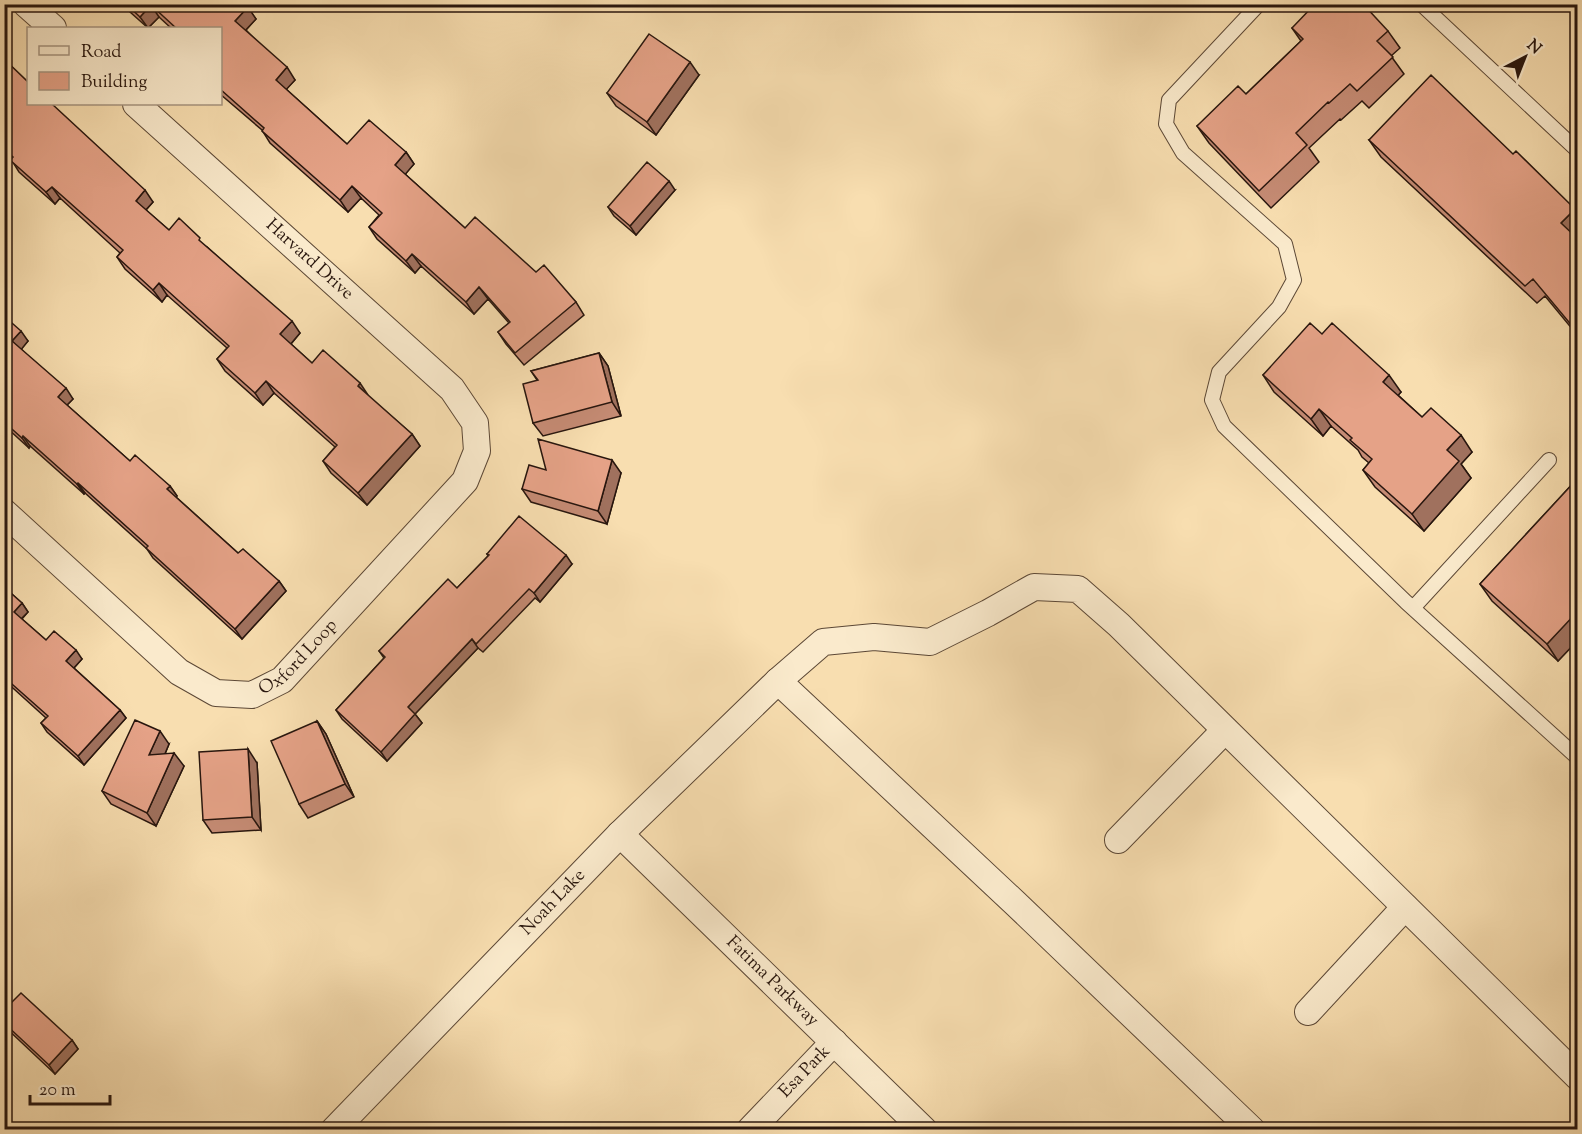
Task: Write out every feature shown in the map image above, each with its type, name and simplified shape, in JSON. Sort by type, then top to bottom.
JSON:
[{"type":"street","points":[[26,4],[52,27]]},
{"type":"street","name":"Harvard Drive","points":[[137,105],[452,389],[475,423]]},
{"type":"street","name":"Oxford Loop","points":[[4,512],[179,672],[216,693],[252,695],[282,680],[465,481],[477,452],[475,423]]},
{"type":"street","name":"Noah Lake","points":[[334,1130],[620,834],[778,681],[823,642],[874,637],[930,642],[1034,587],[1078,589],[1119,625],[1578,1077]]},
{"type":"street","points":[[778,681],[1015,903],[1252,1130]]},
{"type":"street","points":[[1118,840],[1225,730]]},
{"type":"street","name":"Fatima Parkway","points":[[620,834],[924,1130]]},
{"type":"street","points":[[1308,1012],[1405,907]]},
{"type":"street","name":"Esa Park","points":[[750,1130],[834,1042]]},
{"type":"lane","points":[[1259,4],[1169,100],[1166,124],[1183,153],[1285,244],[1294,280],[1279,307],[1219,372],[1212,400],[1224,426],[1413,608],[1578,758]]},
{"type":"lane","points":[[1421,4],[1578,151]]},
{"type":"lane","points":[[1413,608],[1549,460]]},
{"type":"building","points":[[126,4],[245,4],[248,7],[235,21],[287,67],[276,80],[347,144],[369,120],[406,152],[395,165],[465,228],[475,217],[536,272],[544,265],[576,302],[515,353],[498,332],[510,322],[479,287],[466,302],[412,254],[406,261],[369,227],[382,213],[352,186],[340,200],[262,131],[264,128],[222,91],[222,27],[175,27],[151,5],[140,17]]},
{"type":"building","points":[[1315,4],[1337,4],[1341,9],[1345,4],[1363,4],[1388,31],[1377,41],[1393,57],[1357,91],[1350,84],[1296,133],[1307,145],[1259,191],[1197,126],[1238,86],[1246,94],[1303,39],[1292,28]]},
{"type":"building","points":[[649,34],[690,62],[647,122],[607,93]]},
{"type":"building","points":[[4,59],[27,81],[27,105],[53,105],[145,190],[136,201],[169,230],[179,218],[200,238],[199,240],[292,321],[280,334],[312,363],[323,350],[360,383],[358,386],[412,434],[358,493],[323,461],[337,445],[266,381],[255,393],[217,359],[229,346],[159,283],[153,290],[117,257],[123,250],[52,187],[46,192],[10,160],[13,157],[4,149]]},
{"type":"building","points":[[1431,75],[1513,154],[1516,151],[1575,209],[1561,223],[1578,239],[1578,333],[1533,279],[1525,286],[1369,140]]},
{"type":"building","points":[[647,162],[669,181],[630,226],[608,207]]},
{"type":"building","points":[[4,316],[21,331],[12,341],[66,388],[58,397],[130,461],[135,455],[170,486],[167,489],[238,553],[243,549],[279,581],[235,629],[78,483],[4,422],[4,413],[7,410],[4,407]]},
{"type":"building","points":[[1310,323],[1322,334],[1332,323],[1389,375],[1383,382],[1422,417],[1431,408],[1461,435],[1447,450],[1459,461],[1412,514],[1363,470],[1372,459],[1350,440],[1352,438],[1319,409],[1311,419],[1263,375]]},
{"type":"building","points":[[599,353],[612,402],[533,423],[523,384],[538,380],[531,371]]},
{"type":"building","points":[[538,439],[612,460],[598,511],[522,489],[529,465],[546,470]]},
{"type":"building","points":[[1578,478],[1578,611],[1547,644],[1480,584]]},
{"type":"building","points":[[519,516],[566,555],[534,593],[529,589],[476,644],[472,639],[408,707],[415,714],[381,752],[336,710],[385,657],[379,651],[448,579],[457,588],[489,555],[487,554]]},
{"type":"building","points":[[4,587],[22,603],[14,612],[46,640],[54,631],[76,650],[66,661],[120,710],[78,756],[41,723],[48,716],[4,677]]},
{"type":"building","points":[[135,720],[160,731],[149,755],[174,753],[147,813],[102,791]]},
{"type":"building","points":[[317,721],[345,784],[299,804],[271,741]]},
{"type":"building","points":[[248,749],[252,817],[203,820],[199,752]]},
{"type":"building","points":[[21,993],[72,1040],[49,1065],[4,1023],[4,1010]]}]
